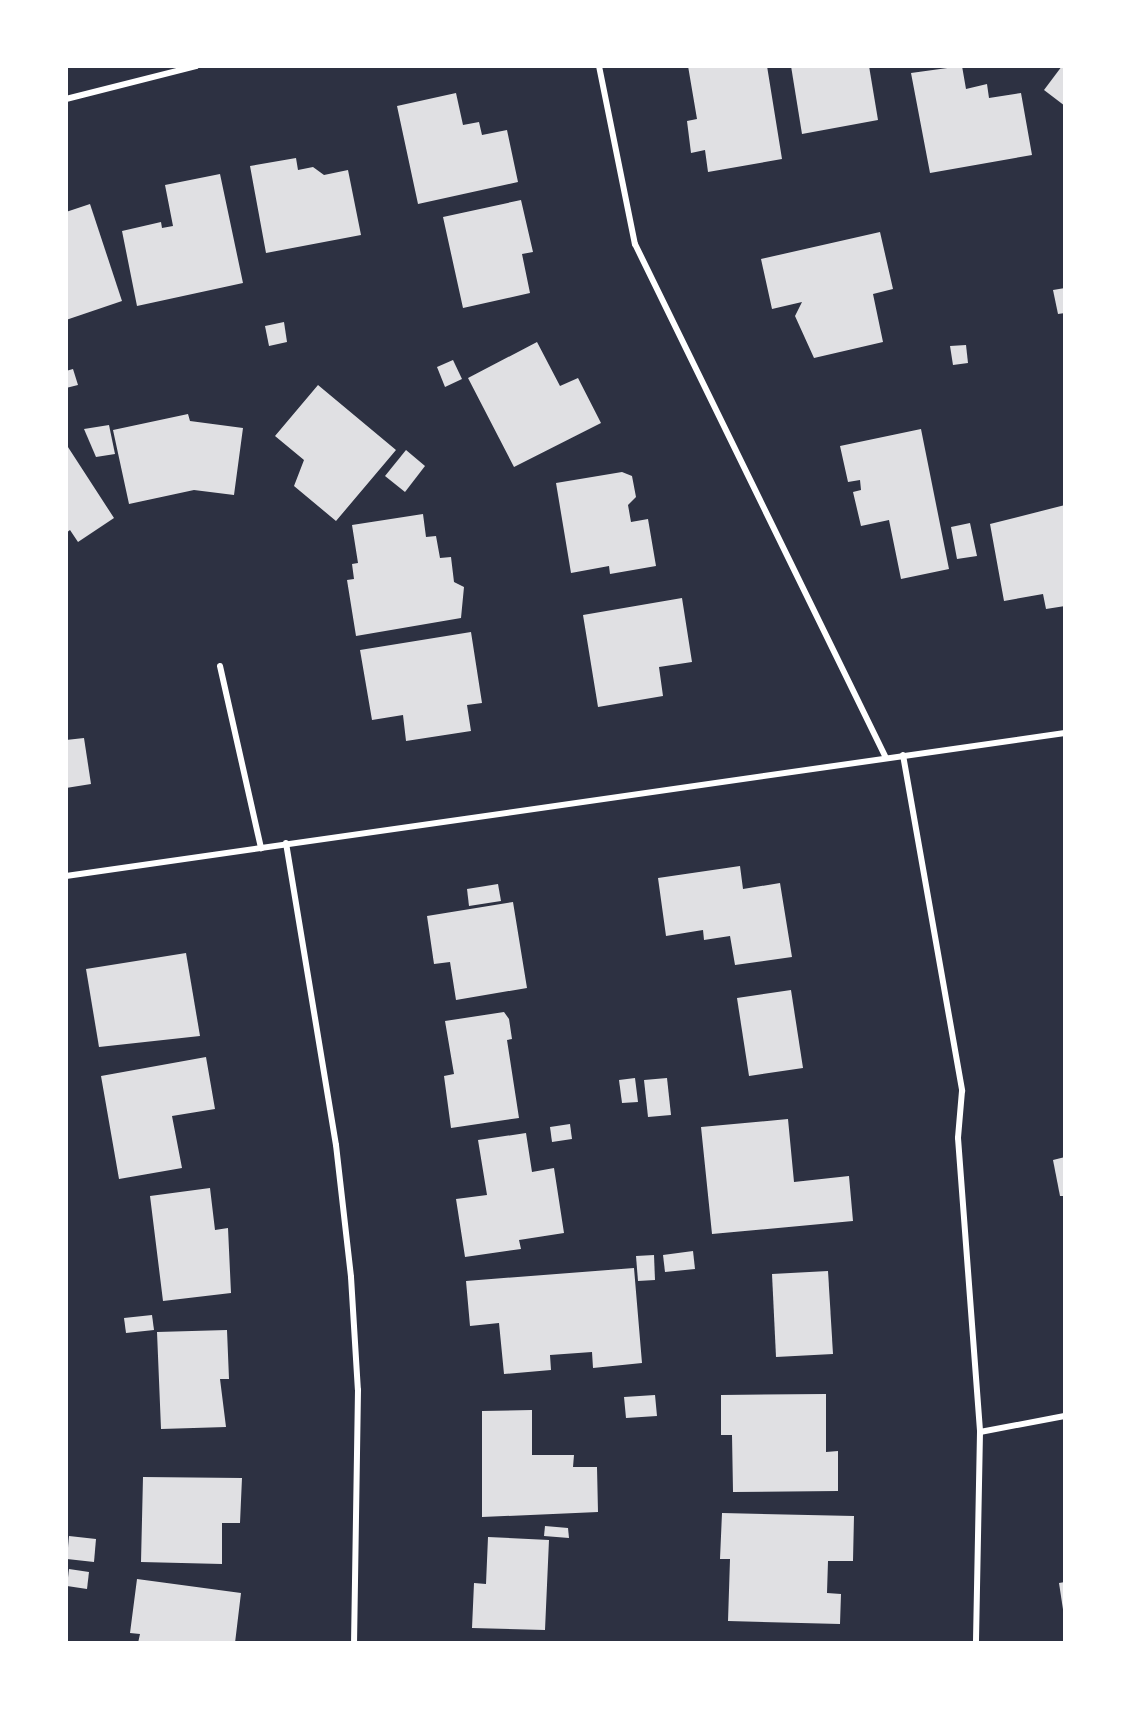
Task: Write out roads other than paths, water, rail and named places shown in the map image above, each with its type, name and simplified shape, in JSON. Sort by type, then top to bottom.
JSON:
[{"type":"street","points":[[66,99],[196,66]]},
{"type":"street","points":[[599,66],[634,244],[886,758]]},
{"type":"street","points":[[220,666],[261,848]]},
{"type":"street","points":[[66,876],[1065,733]]},
{"type":"street","points":[[903,755],[962,1091],[958,1138],[980,1432],[976,1643]]},
{"type":"street","points":[[286,843],[336,1145],[351,1277],[358,1401],[354,1643]]},
{"type":"street","points":[[980,1432],[1065,1416]]}]
